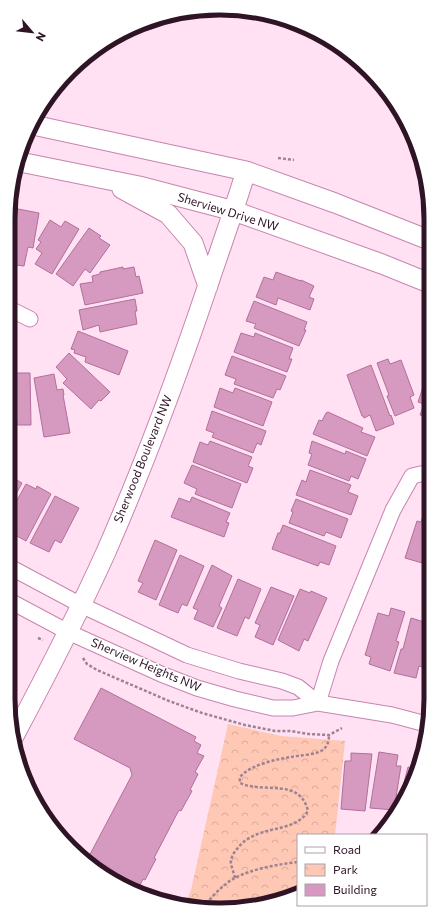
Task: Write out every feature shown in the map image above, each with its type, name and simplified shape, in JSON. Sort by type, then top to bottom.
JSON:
[{"type":"street","points":[[38,126],[246,171],[335,202],[424,238]]},
{"type":"street","name":"Sherview Drive NW","points":[[23,163],[139,186],[234,211],[424,281]]},
{"type":"street","name":"Sherwood Boulevard NW","points":[[18,729],[68,632],[120,520],[157,429],[183,358],[234,211],[246,171]]},
{"type":"street","points":[[101,178],[168,214],[193,243],[208,286]]},
{"type":"street","points":[[15,311],[30,318]]},
{"type":"street","points":[[318,703],[331,661],[393,510],[412,476],[424,473]]},
{"type":"street","name":"Sherview Heights NW","points":[[15,570],[81,605],[187,655],[239,671],[282,681],[298,687],[318,703]]},
{"type":"street","name":"Sherview Heights NW","points":[[15,604],[68,632],[161,674],[197,688],[273,708],[293,708],[318,703],[392,715],[422,723]]},
{"type":"path","points":[[278,158],[294,160]]},
{"type":"path","points":[[235,878],[231,860],[233,854],[246,839],[268,830],[294,824],[304,818],[308,811],[302,798],[292,791],[278,787],[246,786],[240,783],[241,775],[259,765],[290,757],[319,752],[326,746],[329,735]]},
{"type":"path","points":[[207,903],[218,891],[235,878],[252,871],[297,862]]},
{"type":"green space","points":[[228,724],[281,736],[345,741],[335,834],[297,834],[297,887],[272,896],[233,903],[206,903],[187,900],[191,890]]},
{"type":"building","points":[[15,208],[39,213],[33,248],[28,247],[24,266],[15,265]]},
{"type":"building","points":[[50,220],[61,227],[65,221],[79,229],[52,274],[35,264],[42,253],[36,249],[41,242],[38,240]]},
{"type":"building","points":[[89,228],[101,236],[99,238],[110,245],[90,273],[85,269],[73,286],[56,274]]},
{"type":"building","points":[[123,267],[123,269],[134,267],[136,277],[139,276],[143,293],[85,305],[80,284],[93,282],[92,276],[100,274],[100,272]]},
{"type":"building","points":[[276,272],[314,286],[309,297],[314,299],[310,310],[278,298],[276,305],[256,297],[264,277],[273,280]]},
{"type":"building","points":[[135,299],[137,324],[100,332],[99,325],[83,330],[79,310]]},
{"type":"building","points":[[254,301],[307,322],[304,330],[306,330],[299,346],[254,328],[256,324],[246,321]]},
{"type":"building","points":[[78,331],[128,351],[119,375],[85,362],[86,357],[74,353],[75,350],[71,349]]},
{"type":"building","points":[[241,333],[254,337],[255,333],[293,348],[289,359],[292,359],[287,372],[234,352]]},
{"type":"building","points":[[69,353],[110,392],[101,401],[99,400],[91,409],[63,383],[67,379],[56,367]]},
{"type":"building","points":[[232,356],[286,376],[280,390],[277,389],[273,398],[234,384],[236,379],[225,375]]},
{"type":"building","points":[[388,359],[390,364],[401,360],[414,395],[410,397],[414,408],[395,416],[377,363]]},
{"type":"building","points":[[371,365],[394,424],[376,431],[370,415],[364,418],[362,416],[347,375]]},
{"type":"building","points":[[15,373],[30,373],[31,425],[17,425],[17,422],[15,422]]},
{"type":"building","points":[[54,374],[57,390],[63,389],[70,433],[44,437],[34,378]]},
{"type":"building","points":[[424,384],[424,404],[418,402]]},
{"type":"building","points":[[220,388],[233,393],[235,388],[272,402],[263,426],[214,407]]},
{"type":"building","points":[[424,404],[424,416],[420,415]]},
{"type":"building","points":[[212,411],[266,431],[261,445],[257,443],[253,453],[212,437],[214,433],[206,430]]},
{"type":"building","points":[[328,412],[363,428],[361,432],[375,437],[367,456],[313,434],[319,420],[322,421]]},
{"type":"building","points":[[210,441],[252,457],[248,466],[253,468],[247,483],[193,462],[200,442],[208,445]]},
{"type":"building","points":[[312,441],[345,454],[346,451],[366,459],[358,479],[351,476],[349,481],[308,465],[312,454],[309,453]]},
{"type":"building","points":[[192,465],[241,484],[232,508],[195,494],[197,489],[184,483]]},
{"type":"building","points":[[310,470],[351,485],[348,492],[358,496],[351,515],[296,495],[302,480],[306,482]]},
{"type":"building","points":[[15,479],[22,483],[15,496]]},
{"type":"building","points":[[26,484],[36,489],[37,486],[51,494],[26,541],[15,535],[15,504]]},
{"type":"building","points":[[55,496],[79,508],[61,543],[55,540],[49,552],[30,543]]},
{"type":"building","points":[[192,497],[230,513],[226,522],[229,523],[224,537],[171,517],[179,498],[190,502]]},
{"type":"building","points":[[296,499],[348,519],[341,538],[326,532],[324,536],[289,523],[293,512],[291,511]]},
{"type":"building","points":[[424,512],[424,564],[405,558],[417,521],[421,522]]},
{"type":"building","points":[[283,525],[336,546],[329,565],[320,562],[318,566],[272,549],[278,533],[280,533]]},
{"type":"building","points":[[155,540],[177,550],[156,600],[138,592],[143,583],[138,581]]},
{"type":"building","points":[[180,555],[204,566],[187,606],[182,604],[178,613],[159,605]]},
{"type":"building","points":[[212,565],[232,576],[219,606],[222,608],[213,627],[194,619],[198,610],[193,608]]},
{"type":"building","points":[[238,579],[261,589],[249,619],[245,617],[237,636],[217,628]]},
{"type":"building","points":[[271,587],[294,596],[273,645],[255,637],[260,625],[255,623]]},
{"type":"building","points":[[300,589],[310,593],[311,591],[327,598],[308,641],[304,639],[299,651],[278,640]]},
{"type":"building","points":[[391,608],[405,612],[396,641],[399,642],[390,671],[369,664],[371,657],[365,655],[378,613],[389,616]]},
{"type":"building","points":[[411,618],[424,622],[424,668],[419,666],[416,678],[394,673],[401,649],[403,649]]},
{"type":"building","points":[[101,688],[196,737],[194,741],[201,745],[197,753],[204,756],[195,772],[198,774],[190,790],[192,791],[181,811],[179,810],[154,858],[156,859],[145,880],[143,879],[139,886],[117,876],[89,856],[132,775],[130,768],[74,739]]},
{"type":"building","points":[[379,752],[398,755],[396,766],[401,766],[395,804],[391,810],[370,808]]},
{"type":"building","points":[[351,753],[372,754],[365,811],[341,809],[345,761],[351,761]]},
{"type":"building","points":[[408,767],[412,768],[402,792]]}]
